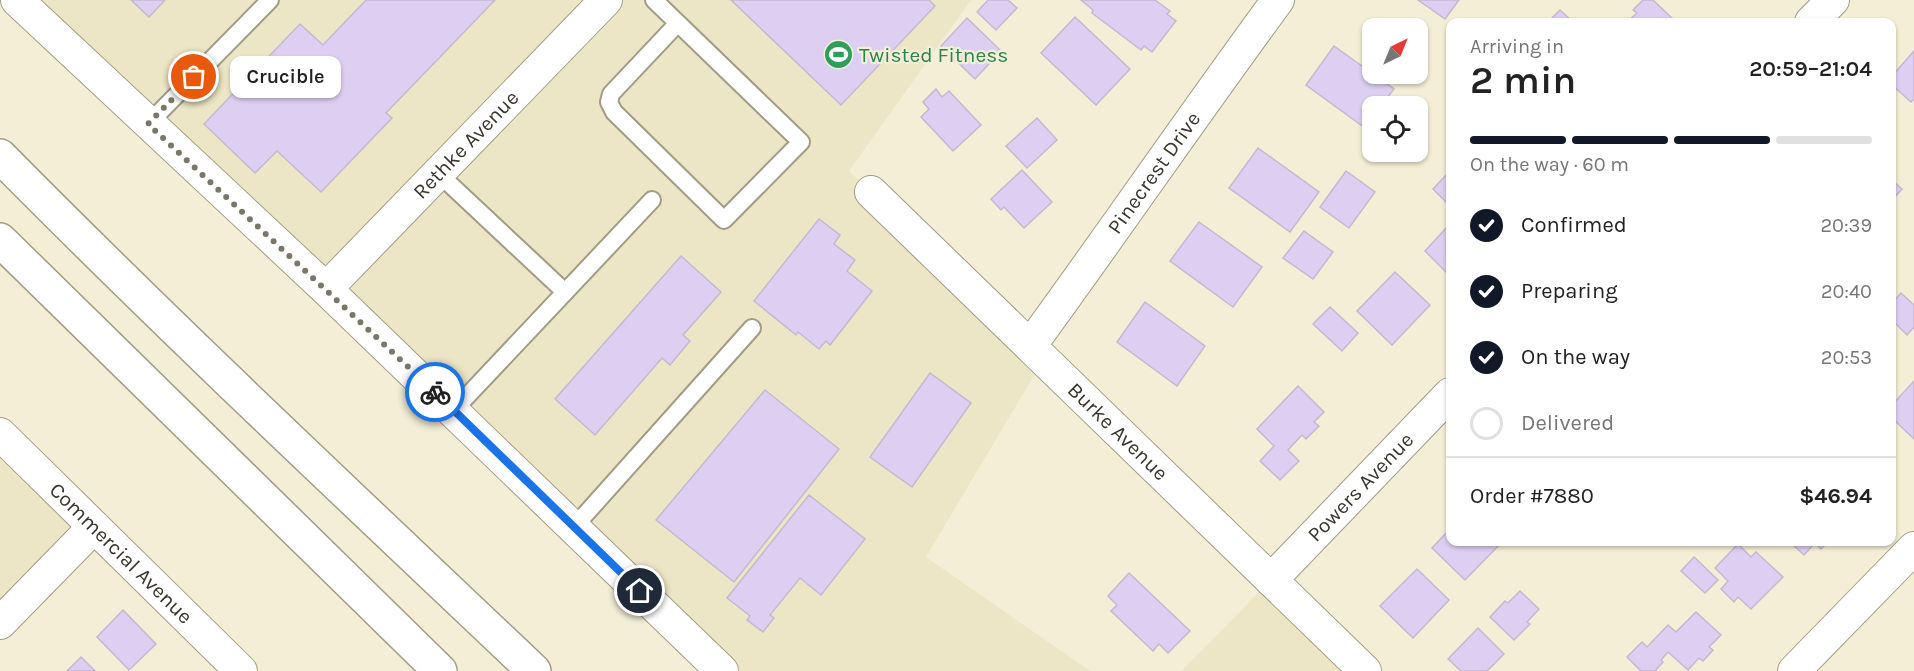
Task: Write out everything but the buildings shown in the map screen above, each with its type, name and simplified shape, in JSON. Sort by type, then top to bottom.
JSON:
[{"type":"highway","points":[[0,156],[256,407],[534,671]]},
{"type":"highway","points":[[0,240],[440,671]]},
{"type":"highway","points":[[256,407],[561,671]]},
{"type":"street","points":[[16,0],[326,288],[722,671]]},
{"type":"street","name":"Rethke Avenue","points":[[326,288],[606,0]]},
{"type":"street","name":"Pinecrest Drive","points":[[1030,346],[1278,0]]},
{"type":"street","points":[[1815,18],[1833,0]]},
{"type":"street","name":"Burke Avenue","points":[[872,192],[1365,671]]},
{"type":"street","name":"Powers Avenue","points":[[1271,579],[1446,398]]},
{"type":"street","name":"Commercial Avenue","points":[[0,434],[241,671]]},
{"type":"street","points":[[0,623],[94,527]]},
{"type":"street","points":[[1794,671],[1914,548]]},
{"type":"lane","points":[[148,124],[270,0]]},
{"type":"lane","points":[[654,0],[678,23],[801,142],[724,220],[614,112],[609,102],[610,94],[678,23]]},
{"type":"lane","points":[[438,173],[565,292]]},
{"type":"lane","points":[[454,410],[652,200]]},
{"type":"lane","points":[[574,527],[752,328]]},
{"type":"shaded area","points":[[17,0],[971,0],[849,171],[1044,359],[926,557],[1090,671],[722,671]]},
{"type":"shaded area","points":[[0,434],[94,527],[0,623]]},
{"type":"shaded area","points":[[1271,580],[1365,671],[1181,671]]},
{"type":"way so far","points":[[194,77],[148,124],[435,392]]},
{"type":"place","name":"Twisted Fitness","points":[[838,55]]},
{"type":"place","name":"Crucible","points":[[194,77]]},
{"type":"route","points":[[435,392],[640,591]]}]
